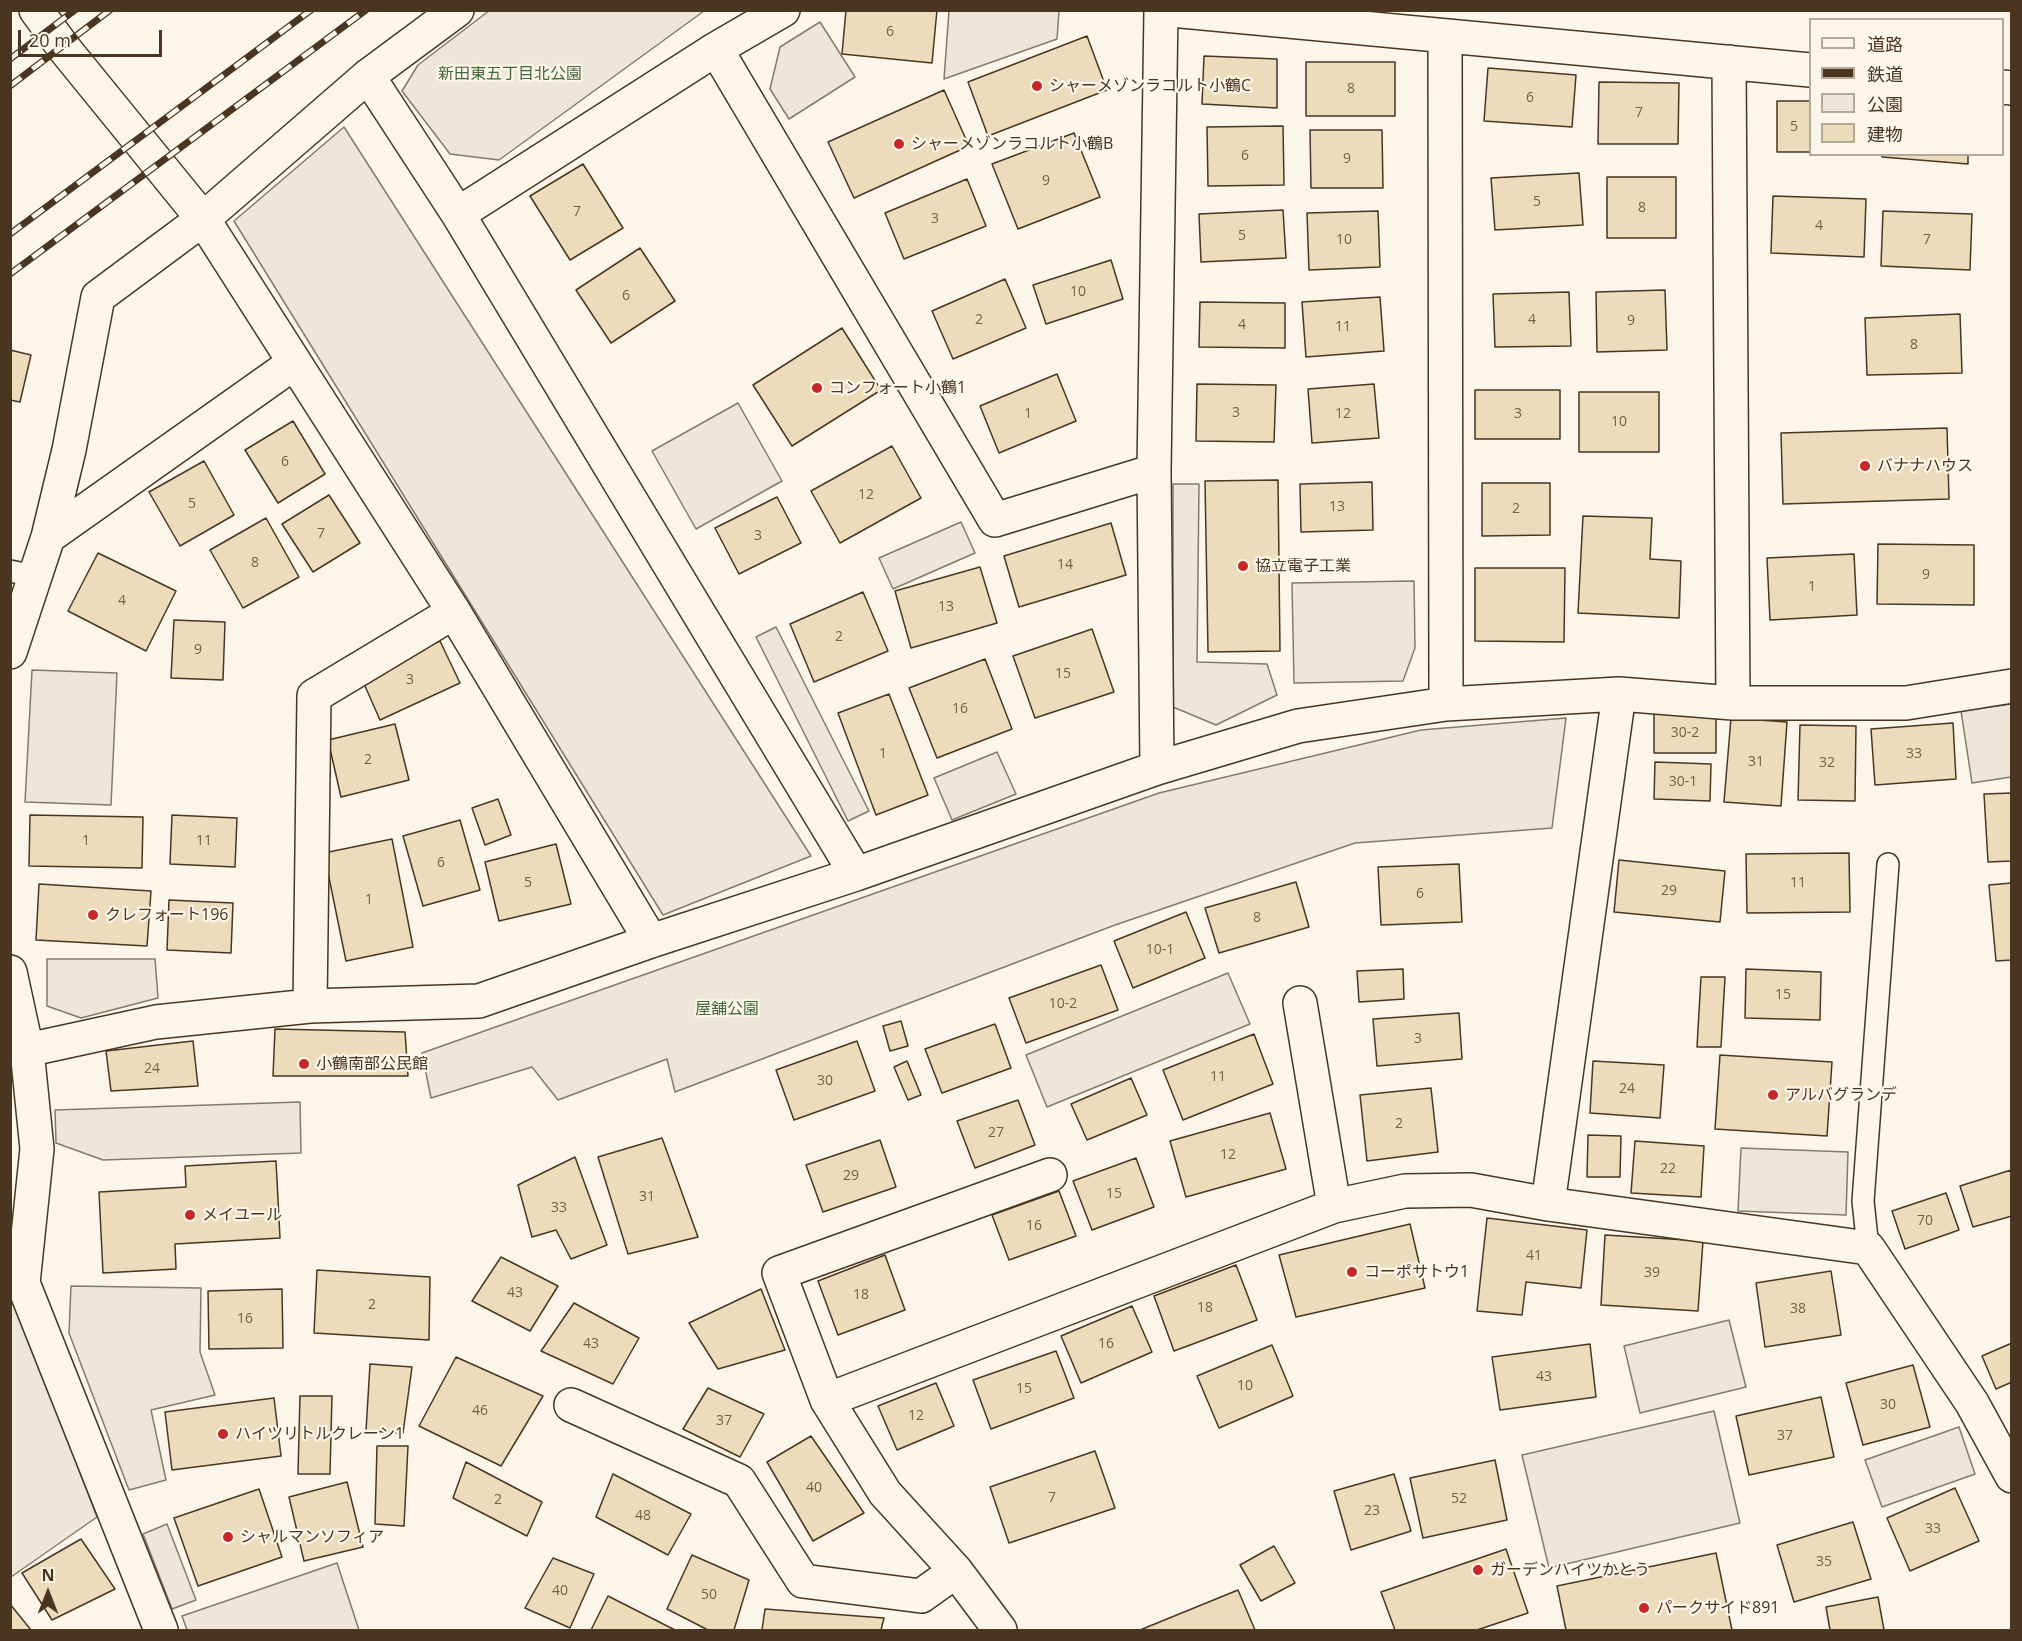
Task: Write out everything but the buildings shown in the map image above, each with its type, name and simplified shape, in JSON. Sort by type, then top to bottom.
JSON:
[{"type":"street","points":[[36,10],[56,39],[203,219],[454,612],[651,940]]},
{"type":"street","points":[[10,652],[23,574],[48,537],[69,450],[98,297],[203,219],[368,76],[457,10]]},
{"type":"street","points":[[458,214],[716,49],[783,10]]},
{"type":"street","points":[[1157,768],[1154,471],[1161,10]]},
{"type":"street","points":[[1172,10],[1809,70]]},
{"type":"street","points":[[1445,36],[1446,704]]},
{"type":"street","points":[[716,49],[995,520],[1154,471]]},
{"type":"street","points":[[1729,62],[1733,703]]},
{"type":"street","points":[[368,76],[458,214],[856,874]]},
{"type":"street","points":[[48,537],[294,363]]},
{"type":"street","points":[[310,1006],[314,696],[454,612]]},
{"type":"street","points":[[27,1050],[156,1022],[310,1006],[479,1001],[651,940],[856,874],[1157,768],[1298,726],[1446,704],[1619,694],[1733,703],[1906,703],[2012,686]]},
{"type":"street","points":[[1548,1204],[1619,694]]},
{"type":"street","points":[[10,972],[27,1050],[38,1149],[17,1279],[161,1630]]},
{"type":"street","points":[[1300,1003],[1334,1206]]},
{"type":"street","points":[[1000,1630],[956,1571],[885,1493],[827,1400],[779,1273],[1050,1175]]},
{"type":"street","points":[[827,1400],[1334,1206],[1405,1191],[1471,1190],[1548,1204],[1868,1248],[1972,1403],[2012,1476]]},
{"type":"street","points":[[571,1404],[739,1481],[803,1581],[921,1596],[956,1571]]},
{"type":"lane","points":[[1868,1248],[1863,1202],[1888,864]]},
{"type":"green space","name":"新田東五丁目北公園","points":[[490,10],[704,11],[499,160],[450,154],[402,91],[418,65]]},
{"type":"green space","points":[[344,127],[811,856],[663,915],[234,221]]},
{"type":"green space","name":"屋舗公園","points":[[1566,718],[1552,828],[1355,843],[1115,925],[675,1092],[667,1059],[558,1100],[532,1067],[431,1098],[422,1053],[1159,793],[1421,730]]},
{"type":"shaded area","points":[[949,11],[1059,11],[1057,39],[944,79]]},
{"type":"shaded area","points":[[820,22],[855,77],[789,119],[770,89],[780,47]]},
{"type":"shaded area","points":[[738,403],[782,481],[696,529],[652,451]]},
{"type":"shaded area","points":[[1173,484],[1199,484],[1197,662],[1267,664],[1277,695],[1216,725],[1173,707]]},
{"type":"shaded area","points":[[961,522],[975,553],[893,589],[879,558]]},
{"type":"shaded area","points":[[1414,581],[1415,648],[1403,681],[1294,683],[1292,583]]},
{"type":"shaded area","points":[[776,627],[869,811],[848,821],[756,637]]},
{"type":"shaded area","points":[[32,670],[117,673],[111,805],[25,802]]},
{"type":"shaded area","points":[[2011,704],[2011,777],[1972,783],[1961,711]]},
{"type":"shaded area","points":[[997,752],[1016,794],[952,820],[934,778]]},
{"type":"shaded area","points":[[47,959],[155,959],[158,998],[81,1018],[47,1006]]},
{"type":"shaded area","points":[[1228,973],[1250,1024],[1047,1107],[1026,1055]]},
{"type":"shaded area","points":[[300,1102],[301,1153],[103,1160],[56,1143],[55,1110]]},
{"type":"shaded area","points":[[1741,1148],[1848,1152],[1846,1215],[1738,1211]]},
{"type":"shaded area","points":[[71,1286],[201,1288],[200,1352],[215,1395],[151,1410],[166,1480],[129,1490],[69,1333]]},
{"type":"shaded area","points":[[10,1289],[97,1517],[11,1577],[10,1577]]},
{"type":"shaded area","points":[[1729,1320],[1746,1387],[1640,1413],[1624,1346]]},
{"type":"shaded area","points":[[1714,1411],[1740,1523],[1549,1568],[1522,1455]]},
{"type":"shaded area","points":[[1959,1427],[1975,1474],[1882,1507],[1865,1460]]},
{"type":"shaded area","points":[[167,1524],[196,1600],[172,1609],[143,1534]]},
{"type":"shaded area","points":[[337,1563],[359,1630],[187,1630],[182,1616]]},
{"type":"railway","points":[[10,59],[75,10]]},
{"type":"railway","points":[[10,86],[110,10]]},
{"type":"railway","points":[[10,234],[311,10]]},
{"type":"railway","points":[[10,274],[366,10]]},
{"type":"place","name":"シャーメゾンラコルト小鶴C","points":[[1037,86]]},
{"type":"place","name":"シャーメゾンラコルト小鶴B","points":[[899,144]]},
{"type":"place","name":"コンフォート小鶴1","points":[[817,388]]},
{"type":"place","name":"バナナハウス","points":[[1865,466]]},
{"type":"place","name":"協立電子工業","points":[[1243,566]]},
{"type":"place","name":"クレフォート196","points":[[93,915]]},
{"type":"place","name":"小鶴南部公民館","points":[[304,1064]]},
{"type":"place","name":"アルバグランデ","points":[[1773,1095]]},
{"type":"place","name":"メイユール","points":[[190,1215]]},
{"type":"place","name":"コーポサトウ1","points":[[1352,1272]]},
{"type":"place","name":"ハイツリトルクレーン1","points":[[223,1434]]},
{"type":"place","name":"シャルマンソフィア","points":[[228,1537]]},
{"type":"place","name":"ガーデンハイツかとう","points":[[1478,1570]]},
{"type":"place","name":"パークサイド891","points":[[1644,1608]]}]
